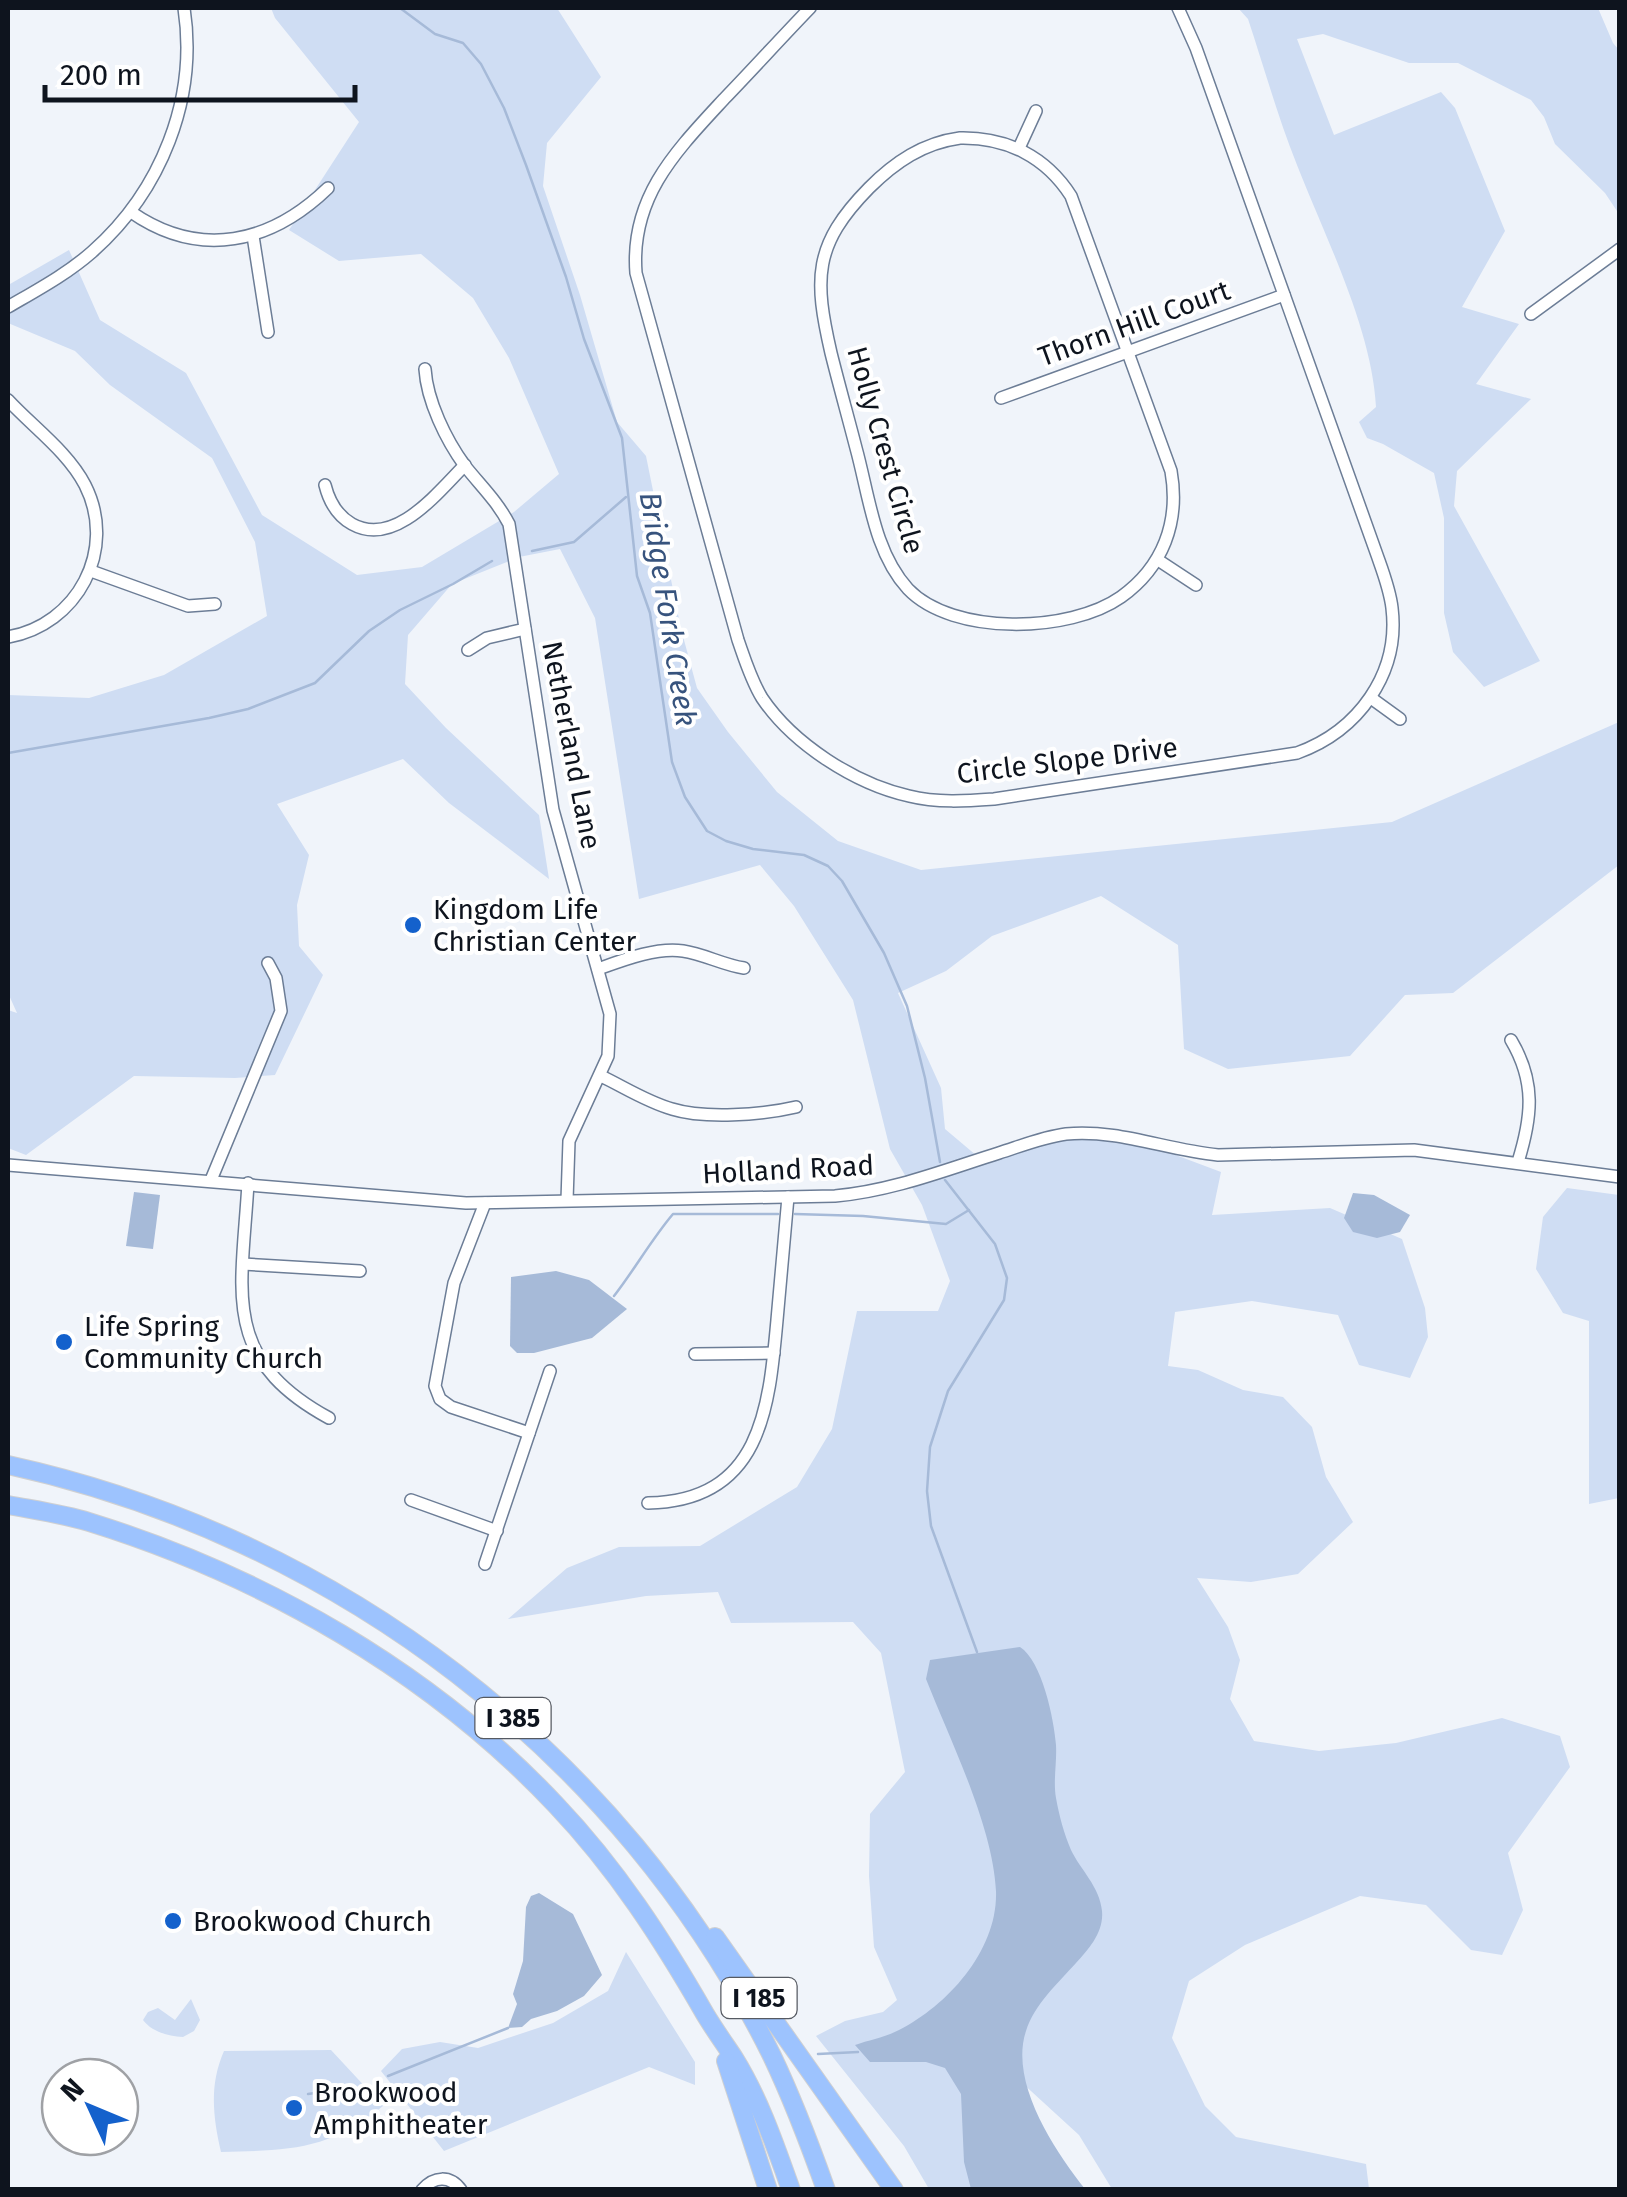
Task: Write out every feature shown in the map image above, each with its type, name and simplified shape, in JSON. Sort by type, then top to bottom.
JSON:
[{"type":"highway","name":"I 385","points":[[8,1466],[148,1504],[249,1546],[344,1595],[418,1643],[508,1714],[611,1817],[696,1927],[737,1992],[784,2083],[826,2190]]},
{"type":"highway","name":"I 385","points":[[8,1505],[86,1521],[237,1580],[374,1654],[508,1758],[600,1856],[662,1939],[734,2058],[755,2099],[791,2190]]},
{"type":"highway","name":"I 185","points":[[611,1817],[658,1861],[894,2190]]},
{"type":"highway","name":"I 185","points":[[718,2037],[768,2190]]},
{"type":"street","points":[[8,306],[72,268],[131,212],[161,161],[180,108],[187,49],[184,8]]},
{"type":"street","name":"Circle Slope Drive","points":[[810,8],[668,162],[645,201],[635,247],[639,289],[738,640],[754,683],[772,711],[818,751],[874,784],[911,797],[960,802],[1297,753],[1338,732],[1372,698],[1391,644],[1390,597],[1196,48],[1178,8]]},
{"type":"street","points":[[1019,148],[1036,111]]},
{"type":"street","name":"Holly Crest Circle","points":[[973,138],[1019,148],[1049,168],[1072,196],[1129,351],[1173,482],[1168,537],[1158,560],[1137,585],[1098,610],[1032,622],[977,623],[938,611],[916,596],[899,578],[882,547],[821,310],[819,279],[827,245],[862,195],[919,150],[946,140],[973,138]]},
{"type":"street","points":[[131,212],[164,231],[191,238],[227,240],[252,236],[290,220],[328,188]]},
{"type":"street","points":[[252,236],[268,332]]},
{"type":"street","points":[[1531,314],[1620,248]]},
{"type":"street","name":"Thorn Hill Court","points":[[1001,398],[1284,295]]},
{"type":"street","name":"Netherland Lane","points":[[425,369],[431,397],[465,465],[498,504],[508,524],[553,810],[610,1014],[612,1036],[601,1076],[569,1141],[567,1200]]},
{"type":"street","points":[[8,400],[70,464],[85,485],[96,523],[91,570],[72,602],[54,619],[8,638]]},
{"type":"street","points":[[325,485],[340,516],[354,526],[381,530],[397,525],[417,510],[465,465]]},
{"type":"street","points":[[1158,560],[1196,585]]},
{"type":"street","points":[[91,570],[188,606],[214,604]]},
{"type":"street","points":[[468,650],[486,638],[525,629]]},
{"type":"street","points":[[1372,698],[1400,719]]},
{"type":"street","points":[[598,969],[672,951],[744,968]]},
{"type":"street","points":[[211,1180],[282,1011],[276,978],[268,963]]},
{"type":"street","points":[[1511,1040],[1525,1068],[1530,1092],[1530,1118],[1518,1162]]},
{"type":"street","points":[[601,1076],[650,1101],[685,1113],[776,1112],[796,1108]]},
{"type":"street","name":"Holland Road","points":[[8,1165],[485,1203],[846,1196],[886,1189],[1036,1140],[1089,1132],[1218,1155],[1414,1150],[1620,1177]]},
{"type":"street","points":[[248,1183],[243,1314],[257,1356],[284,1389],[330,1418]]},
{"type":"street","points":[[648,1503],[670,1502],[700,1493],[723,1480],[741,1463],[754,1442],[764,1419],[774,1353],[788,1197]]},
{"type":"street","points":[[485,1203],[454,1282],[435,1386],[440,1399],[451,1407],[529,1434]]},
{"type":"street","points":[[243,1264],[360,1271]]},
{"type":"street","points":[[695,1354],[774,1353]]},
{"type":"street","points":[[485,1564],[550,1371]]},
{"type":"street","points":[[411,1500],[496,1531]]},
{"type":"street","points":[[422,2190],[442,2178],[461,2190]]},
{"type":"shaded area","points":[[271,8],[557,8],[601,77],[547,143],[543,186],[617,422],[646,456],[697,688],[777,792],[838,841],[921,870],[1392,822],[1619,722],[1619,865],[1453,993],[1405,995],[1350,1056],[1228,1069],[1184,1049],[1178,945],[1101,896],[992,936],[946,971],[898,993],[941,1088],[945,1129],[977,1156],[1058,1131],[1149,1145],[1221,1172],[1212,1215],[1330,1208],[1402,1239],[1425,1308],[1428,1337],[1410,1378],[1359,1365],[1338,1315],[1252,1301],[1175,1312],[1168,1366],[1198,1370],[1243,1390],[1283,1397],[1312,1427],[1326,1477],[1353,1522],[1298,1574],[1251,1582],[1197,1578],[1228,1627],[1240,1660],[1230,1699],[1254,1741],[1319,1751],[1396,1743],[1502,1718],[1560,1736],[1570,1767],[1508,1853],[1523,1910],[1502,1955],[1471,1950],[1426,1905],[1360,1896],[1245,1945],[1189,1981],[1172,2038],[1205,2106],[1236,2137],[1366,2164],[1369,2189],[1112,2189],[1079,2135],[1020,2081],[1004,2189],[929,2189],[904,2146],[816,2036],[845,2021],[883,2012],[897,2000],[874,1947],[869,1876],[870,1814],[905,1772],[881,1653],[853,1622],[731,1623],[718,1592],[646,1596],[508,1619],[567,1568],[619,1547],[700,1546],[797,1487],[832,1429],[857,1311],[938,1311],[950,1281],[922,1205],[890,1149],[853,1000],[794,906],[760,865],[639,899],[595,618],[560,549],[519,557],[452,584],[408,635],[405,684],[539,815],[549,879],[449,803],[403,759],[277,804],[309,855],[297,905],[299,946],[323,975],[275,1075],[134,1076],[26,1155],[8,1148],[8,1010],[17,1013],[8,993],[8,695],[89,698],[164,675],[267,616],[255,542],[212,458],[110,385],[75,351],[8,323],[10,284],[69,250],[100,320],[186,373],[262,515],[357,575],[422,567],[514,512],[559,474],[509,358],[473,298],[421,254],[339,261],[289,230],[359,122]]},
{"type":"shaded area","points":[[1238,8],[1598,8],[1619,50],[1619,214],[1605,193],[1555,144],[1544,117],[1531,100],[1458,63],[1409,63],[1323,34],[1297,39],[1334,135],[1441,92],[1455,108],[1505,231],[1462,307],[1519,324],[1476,384],[1531,399],[1457,471],[1454,506],[1540,661],[1484,687],[1453,652],[1444,613],[1444,518],[1434,473],[1367,438],[1359,422],[1376,407],[1373,377],[1357,316],[1297,165],[1248,19]]},
{"type":"shaded area","points":[[1567,1188],[1619,1195],[1619,1498],[1589,1504],[1589,1321],[1563,1313],[1536,1269],[1543,1217]]},
{"type":"shaded area","points":[[134,1192],[160,1195],[153,1249],[126,1246]]},
{"type":"shaded area","points":[[1353,1193],[1374,1195],[1410,1215],[1400,1232],[1377,1238],[1353,1232],[1344,1218]]},
{"type":"shaded area","points":[[556,1271],[589,1280],[627,1309],[592,1338],[534,1353],[517,1353],[510,1346],[511,1277]]},
{"type":"shaded area","points":[[1020,1647],[1035,1665],[1050,1706],[1056,1745],[1055,1792],[1064,1831],[1098,1894],[1102,1911],[1101,1926],[1090,1946],[1035,2012],[1022,2051],[1029,2093],[1038,2114],[1060,2155],[1085,2189],[971,2189],[964,2162],[961,2094],[945,2068],[926,2062],[870,2062],[855,2045],[899,2030],[935,2006],[967,1973],[989,1934],[996,1891],[987,1839],[926,1679],[930,1660]]},
{"type":"shaded area","points":[[539,1893],[573,1914],[602,1975],[584,1996],[557,2011],[531,2019],[522,2027],[508,2028],[517,2004],[513,1994],[523,1961],[526,1907],[531,1896]]},
{"type":"shaded area","points":[[626,1952],[695,2062],[695,2085],[649,2067],[444,2151],[381,2071],[402,2049],[440,2042],[478,2048],[553,2023],[608,1991]]},
{"type":"shaded area","points":[[191,1999],[200,2020],[194,2031],[183,2037],[161,2033],[143,2020],[148,2012],[158,2008],[175,2020]]},
{"type":"shaded area","points":[[331,2050],[383,2106],[326,2140],[288,2148],[221,2152],[214,2101],[224,2051]]},
{"type":"waterway","name":"Bridge Fork Creek","points":[[400,8],[435,34],[463,43],[481,64],[504,108],[526,165],[584,339],[622,438],[637,576],[650,613],[672,762],[685,797],[707,831],[753,849],[804,855],[828,866],[842,881],[884,953],[907,1006],[940,1162]]},
{"type":"waterway","points":[[532,551],[574,542],[626,497]]},
{"type":"waterway","points":[[8,753],[209,718],[248,709],[315,683],[369,631],[492,561]]},
{"type":"waterway","name":"Bridge Fork Creek","points":[[945,1180],[995,1244],[1007,1278],[1004,1300],[948,1391],[930,1447],[927,1491],[931,1526],[977,1652]]},
{"type":"waterway","points":[[795,1214],[946,1224],[969,1210]]},
{"type":"waterway","points":[[614,1296],[673,1214],[778,1214]]},
{"type":"waterway","points":[[388,2076],[508,2028]]},
{"type":"waterway","points":[[818,2054],[858,2052]]},
{"type":"waterway","points":[[308,2094],[351,2088]]},
{"type":"place","name":"Kingdom Life Christian Center","points":[[413,925]]},
{"type":"place","name":"Life Spring Community Church","points":[[64,1342]]},
{"type":"place","name":"Brookwood Church","points":[[173,1921]]},
{"type":"place","name":"Brookwood Amphitheater","points":[[294,2108]]}]
